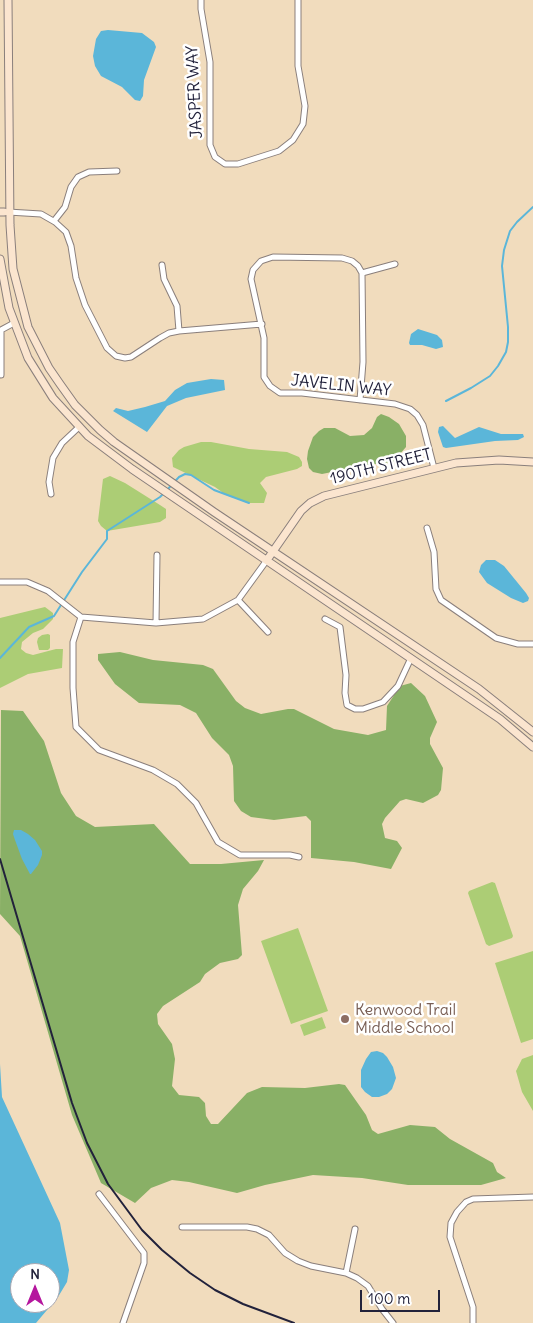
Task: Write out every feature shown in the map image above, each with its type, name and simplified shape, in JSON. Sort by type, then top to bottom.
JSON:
[{"type":"main road","points":[[8,0],[5,212],[13,268],[28,327],[49,368],[75,405],[114,442],[479,689],[533,732]]},
{"type":"main road","points":[[0,259],[7,301],[28,358],[54,398],[88,436],[500,719],[533,747]]},
{"type":"main road","name":"190TH STREET","points":[[267,560],[296,516],[314,500],[324,496],[456,463],[476,461],[533,462]]},
{"type":"street","name":"JASPER WAY","points":[[201,0],[210,62],[210,145],[215,157],[225,164],[238,164],[279,151],[294,140],[303,124],[306,106],[298,66],[298,0]]},
{"type":"street","points":[[54,221],[65,207],[71,187],[78,177],[89,172],[117,171]]},
{"type":"street","points":[[5,212],[38,213],[54,221],[64,229],[70,241],[76,278],[85,305],[107,348],[112,353],[125,358],[131,357],[169,333],[179,331],[262,324]]},
{"type":"street","name":"JAVELIN WAY","points":[[362,273],[356,263],[342,258],[273,257],[264,259],[256,266],[252,278],[264,338],[264,377],[274,390],[280,393],[302,393],[360,400],[410,409],[417,415],[425,430],[434,468]]},
{"type":"street","points":[[360,400],[363,362],[362,273],[395,264]]},
{"type":"street","points":[[162,265],[164,279],[177,306],[179,331]]},
{"type":"street","points":[[1,375],[1,330],[14,323]]},
{"type":"street","points":[[52,494],[49,482],[53,458],[62,443],[79,427]]},
{"type":"street","points":[[428,528],[434,552],[436,589],[441,600],[496,638],[518,644],[533,644]]},
{"type":"street","points":[[156,622],[157,555]]},
{"type":"street","points":[[0,582],[27,582],[48,590],[81,617],[156,622],[203,619],[238,600],[267,560]]},
{"type":"street","points":[[238,600],[268,632]]},
{"type":"street","points":[[81,617],[74,642],[73,688],[76,727],[98,750],[153,770],[177,784],[196,803],[218,842],[240,854],[290,855],[299,857]]},
{"type":"street","points":[[325,619],[340,627],[346,675],[345,693],[347,705],[355,709],[363,709],[383,702],[398,686],[411,658]]},
{"type":"street","points":[[99,1194],[144,1254],[144,1263],[123,1323]]},
{"type":"street","points":[[473,1323],[473,1307],[450,1237],[451,1223],[461,1207],[473,1199],[533,1197]]},
{"type":"street","points":[[182,1227],[247,1227],[257,1229],[269,1235],[285,1253],[298,1261],[311,1266],[346,1273],[357,1278],[368,1286],[393,1323]]},
{"type":"street","points":[[346,1273],[355,1229]]},
{"type":"green space","points":[[381,414],[399,424],[406,436],[406,447],[393,462],[322,474],[313,472],[309,468],[308,451],[313,437],[319,431],[324,428],[335,428],[350,436],[364,435],[372,428],[377,417]]},
{"type":"green space","points":[[201,442],[287,452],[299,457],[302,466],[266,477],[260,483],[267,493],[264,503],[249,503],[226,495],[215,487],[173,467],[172,458],[179,450]]},
{"type":"green space","points":[[110,476],[125,483],[166,509],[166,518],[160,522],[107,531],[98,521],[103,479]]},
{"type":"green space","points":[[45,607],[53,613],[53,619],[43,629],[33,633],[22,642],[21,649],[33,655],[63,649],[62,668],[28,674],[0,688],[0,618]]},
{"type":"green space","points":[[50,635],[50,648],[48,650],[39,650],[38,638]]},
{"type":"green space","points":[[120,652],[153,660],[203,665],[213,669],[236,701],[245,708],[261,714],[294,709],[334,729],[368,735],[386,730],[387,706],[400,686],[411,683],[425,696],[437,722],[430,738],[430,744],[443,768],[441,790],[438,795],[423,803],[406,799],[400,801],[385,818],[382,824],[385,838],[397,841],[402,848],[391,869],[354,862],[311,858],[311,821],[306,816],[274,820],[251,817],[241,811],[234,801],[233,766],[229,755],[212,738],[196,713],[180,705],[139,703],[115,684],[98,660],[98,654]]},
{"type":"green space","points":[[1,710],[23,711],[44,741],[61,793],[76,816],[95,827],[154,824],[190,864],[221,864],[264,860],[258,871],[243,889],[238,905],[242,955],[238,959],[220,963],[205,974],[200,982],[163,1006],[157,1014],[158,1024],[172,1044],[175,1059],[172,1086],[179,1095],[199,1097],[205,1103],[206,1116],[211,1124],[218,1124],[247,1093],[262,1087],[305,1088],[345,1085],[366,1115],[372,1130],[378,1134],[410,1125],[435,1127],[450,1139],[493,1163],[497,1172],[506,1178],[481,1185],[408,1185],[362,1178],[313,1175],[237,1193],[172,1180],[151,1188],[135,1203],[101,1183],[72,1115],[20,936],[0,914]]},
{"type":"green space","points":[[492,882],[495,883],[513,936],[489,946],[486,944],[468,893]]},
{"type":"green space","points":[[298,928],[328,1011],[291,1024],[261,941]]},
{"type":"green space","points":[[533,951],[533,1039],[521,1043],[495,963]]},
{"type":"green space","points":[[322,1017],[326,1028],[304,1036],[300,1025]]},
{"type":"green space","points":[[533,1055],[533,1111],[522,1092],[516,1071],[522,1059]]},
{"type":"water","points":[[101,31],[142,33],[154,42],[156,47],[144,80],[143,96],[140,101],[135,100],[122,87],[101,76],[95,66],[93,56],[96,39]]},
{"type":"water","points":[[418,329],[437,335],[442,340],[443,347],[436,349],[422,345],[410,345],[411,334]]},
{"type":"water","points":[[211,379],[224,380],[225,390],[186,398],[167,406],[147,432],[113,411],[116,408],[128,411],[165,401],[175,390],[187,383]]},
{"type":"water","points":[[443,426],[455,438],[479,427],[501,434],[523,434],[524,437],[518,440],[495,441],[446,448],[443,447],[438,432],[439,427]]},
{"type":"water","points":[[486,560],[495,560],[504,566],[526,593],[529,598],[528,601],[523,603],[511,598],[487,583],[479,572],[481,565]]},
{"type":"water","points":[[14,830],[21,830],[28,834],[35,840],[42,851],[38,865],[31,874],[22,859],[13,834]]},
{"type":"water","points":[[377,1051],[387,1057],[393,1067],[396,1078],[392,1089],[387,1094],[372,1097],[361,1087],[361,1070],[371,1052]]},
{"type":"water","points":[[0,1064],[2,1097],[60,1223],[69,1270],[67,1282],[60,1294],[60,1263],[10,1263],[10,1313],[44,1313],[36,1323],[0,1323]]},
{"type":"waterway","points":[[446,401],[490,376],[506,352],[508,327],[502,266],[504,250],[510,231],[533,207]]},
{"type":"waterway","points":[[167,490],[179,477],[185,474],[191,475],[214,490],[249,503]]},
{"type":"waterway","points":[[0,658],[29,627],[54,616],[82,572],[107,539],[107,531],[164,493]]},
{"type":"railway","points":[[0,859],[72,1103],[87,1143],[108,1184],[142,1230],[162,1250],[190,1273],[215,1290],[243,1304],[294,1323]]},
{"type":"place","name":"Kenwood Trail Middle School","points":[[345,1019]]}]
